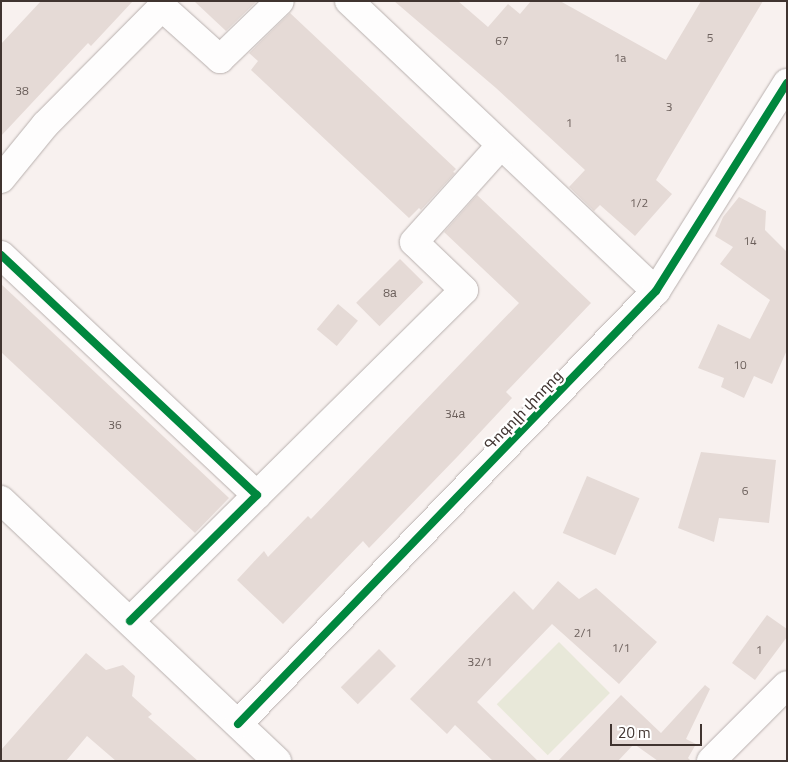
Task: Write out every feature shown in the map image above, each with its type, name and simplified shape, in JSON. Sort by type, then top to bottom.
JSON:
[{"type":"street","points":[[1,179],[45,125],[162,7],[220,59],[280,1]]},
{"type":"street","points":[[349,1],[656,291]]},
{"type":"street","name":"Գոգոլի փողոց","points":[[238,724],[656,291],[787,83]]},
{"type":"street","points":[[130,621],[464,290],[414,242],[501,145]]},
{"type":"street","points":[[1,255],[257,495]]},
{"type":"street","points":[[1,500],[278,761]]},
{"type":"street","points":[[711,761],[787,685]]},
{"type":"shaded area","points":[[559,642],[610,693],[548,755],[497,704]]},
{"type":"building","points":[[41,1],[133,1],[91,46],[88,43],[1,136],[1,44]]},
{"type":"building","points":[[194,1],[257,1],[226,31]]},
{"type":"building","points":[[394,1],[458,1],[488,27],[508,4],[520,14],[531,1],[560,1],[666,60],[701,1],[763,1],[656,180],[672,194],[635,236],[600,205],[594,211],[569,187],[585,170],[496,88]]},
{"type":"building","points":[[290,13],[456,169],[453,172],[455,173],[421,210],[419,208],[409,218],[251,70],[258,61],[249,53]]},
{"type":"building","points":[[477,195],[591,303],[506,392],[512,398],[458,456],[369,548],[363,541],[283,624],[237,580],[264,551],[268,557],[308,516],[311,519],[519,303],[444,232]]},
{"type":"building","points":[[739,197],[766,211],[765,230],[787,252],[787,350],[772,384],[754,376],[744,398],[721,387],[724,378],[698,368],[718,324],[750,339],[770,300],[720,264],[733,247],[715,236],[723,217]]},
{"type":"building","points":[[400,259],[423,282],[379,326],[356,303]]},
{"type":"building","points":[[1,284],[229,498],[195,533],[1,352]]},
{"type":"building","points":[[338,304],[358,321],[337,346],[317,329]]},
{"type":"building","points":[[701,452],[776,460],[769,523],[719,518],[714,542],[678,528]]},
{"type":"building","points":[[587,476],[639,498],[615,555],[563,533]]},
{"type":"building","points":[[558,581],[579,599],[596,588],[657,642],[619,684],[552,624],[477,702],[538,761],[493,761],[455,725],[447,734],[410,699],[514,591],[533,610]]},
{"type":"building","points":[[767,615],[787,629],[787,637],[755,680],[732,663]]},
{"type":"building","points":[[379,649],[396,666],[358,704],[341,687]]},
{"type":"building","points":[[86,653],[106,670],[123,665],[135,676],[132,696],[152,714],[148,717],[198,761],[116,761],[87,736],[66,761],[1,761],[1,750]]},
{"type":"building","points":[[705,685],[710,689],[686,739],[696,744],[688,758],[691,761],[658,761],[634,744],[618,761],[558,761],[621,695],[661,733]]},
{"type":"cycle path","points":[[238,724],[656,291],[787,83]]},
{"type":"cycle path","points":[[1,255],[257,495],[130,621]]}]
